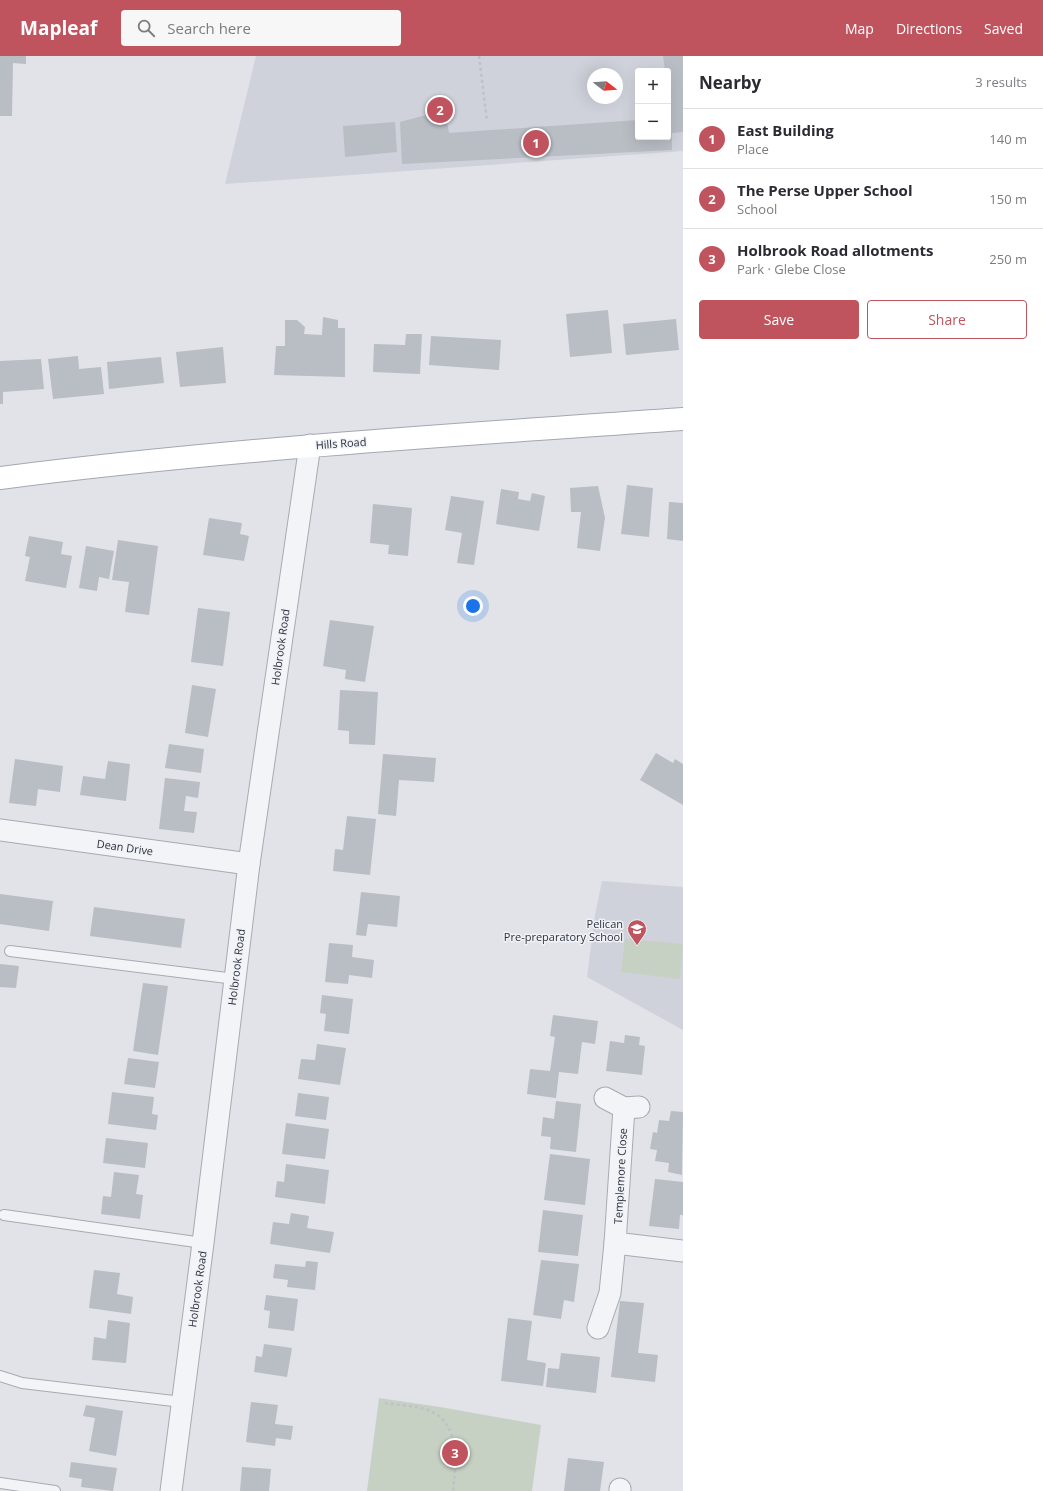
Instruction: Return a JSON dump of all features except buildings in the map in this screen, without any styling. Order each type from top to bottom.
[{"type":"main road","name":"Hills Road","points":[[0,478],[85,467],[310,445],[683,419]]},
{"type":"street","name":"Holbrook Road","points":[[171,1491],[249,864],[310,445]]},
{"type":"street","name":"Dean Drive","points":[[0,830],[249,864]]},
{"type":"street","name":"Templemore Close","points":[[598,1328],[610,1293],[631,1108],[605,1098]]},
{"type":"street","points":[[615,1244],[683,1251]]},
{"type":"lane","points":[[10,952],[235,979]]},
{"type":"lane","points":[[4,1215],[203,1243]]},
{"type":"lane","points":[[0,1376],[22,1383],[182,1402]]},
{"type":"lane","points":[[0,1483],[55,1491]]},
{"type":"path","points":[[479,56],[487,121]]},
{"type":"path","points":[[385,1403],[427,1410],[441,1417],[453,1434],[456,1460],[453,1491]]},
{"type":"shaded area","points":[[256,56],[683,56],[683,151],[225,184]]},
{"type":"shaded area","name":"Pelican Pre-preparatory School","points":[[602,881],[683,887],[683,1030],[587,977],[595,915]]},
{"type":"green space","points":[[625,939],[683,944],[680,979],[621,972]]},
{"type":"green space","points":[[379,1398],[541,1425],[532,1491],[367,1491]]},
{"type":"place","name":"The Perse Upper School","points":[[440,110]]},
{"type":"place","name":"East Building","points":[[536,143]]},
{"type":"place","name":"Pelican Pre-preparatory School","points":[[637,946]]},
{"type":"place","name":"Holbrook Road allotments","points":[[455,1453]]}]
